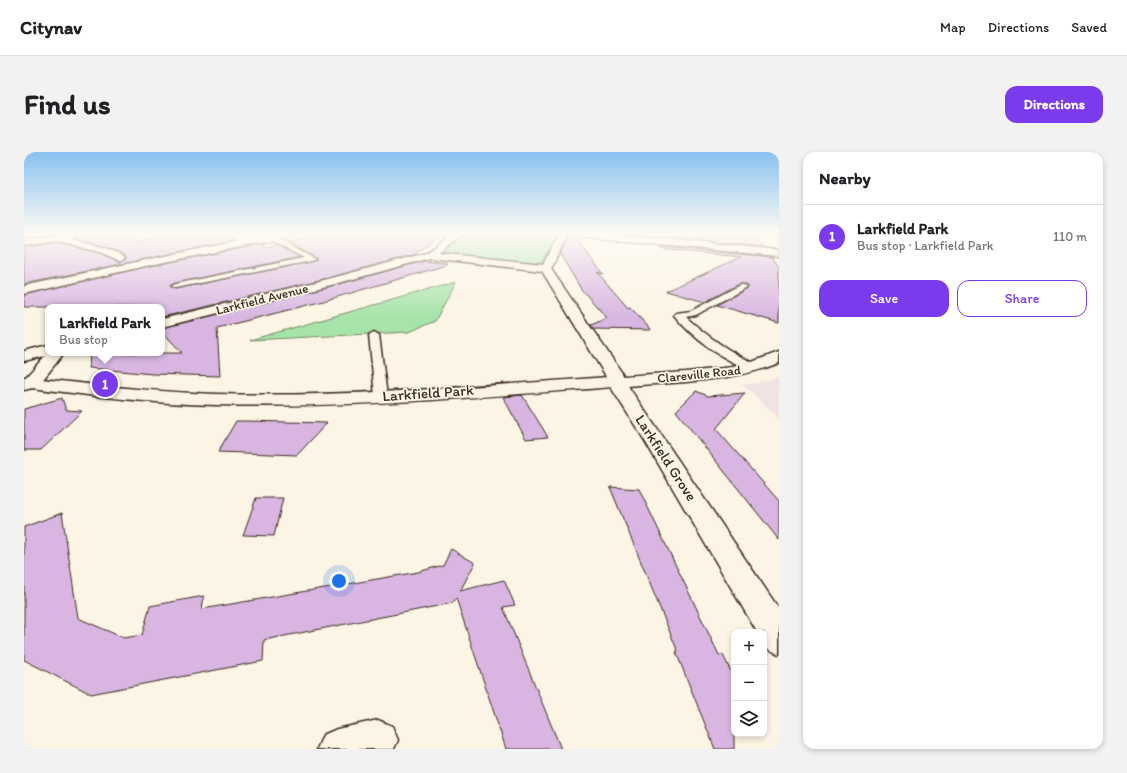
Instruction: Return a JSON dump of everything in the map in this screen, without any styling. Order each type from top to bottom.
[{"type":"street","points":[[24,290],[155,262]]},
{"type":"street","name":"Larkfield Avenue","points":[[165,322],[404,262]]},
{"type":"street","points":[[476,262],[550,273],[554,262]]},
{"type":"street","name":"Larkfield Grove","points":[[550,273],[779,638]]},
{"type":"street","points":[[24,356],[45,351]]},
{"type":"street","points":[[26,383],[53,356]]},
{"type":"street","name":"Clareville Road","points":[[617,381],[686,377],[733,372],[754,367],[779,357]]},
{"type":"street","name":"Larkfield Park","points":[[26,383],[176,398],[311,400],[617,381]]},
{"type":"street","points":[[337,749],[378,740]]},
{"type":"lane","points":[[175,286],[297,262]]},
{"type":"lane","points":[[743,287],[693,313],[679,314],[702,337],[737,360],[754,367]]},
{"type":"lane","points":[[374,335],[381,396]]},
{"type":"shaded area","points":[[779,376],[779,419],[753,393],[742,385],[758,383]]},
{"type":"green space","points":[[505,262],[542,262],[539,266]]},
{"type":"green space","points":[[456,282],[435,321],[409,332],[250,340]]},
{"type":"building","points":[[24,262],[132,262],[24,284]]},
{"type":"building","points":[[171,262],[277,262],[175,283],[170,287],[175,289],[311,262],[388,262],[328,278],[165,316],[165,304],[45,304],[45,307],[24,307],[24,295]]},
{"type":"building","points":[[421,262],[447,263],[447,265],[320,302],[217,328],[220,376],[152,374],[89,368],[90,356],[165,356],[165,353],[182,353],[165,334],[165,327]]},
{"type":"building","points":[[565,262],[594,262],[603,274],[597,272],[628,308],[630,307],[651,330],[593,329],[591,325],[607,318],[581,289]]},
{"type":"building","points":[[730,262],[775,262],[779,267],[779,323],[717,305],[748,288],[748,286],[744,284],[739,284],[705,302],[666,291]]},
{"type":"building","points":[[696,391],[708,396],[745,393],[716,429],[779,501],[779,540],[676,411]]},
{"type":"building","points":[[522,395],[548,437],[526,439],[503,397]]},
{"type":"building","points":[[62,398],[66,410],[82,411],[41,450],[24,450],[24,409]]},
{"type":"building","points":[[236,421],[327,423],[297,455],[218,452]]},
{"type":"building","points":[[610,487],[639,489],[719,655],[723,655],[731,672],[731,737],[734,737],[734,749],[715,749],[676,652],[678,652]]},
{"type":"building","points":[[256,498],[283,498],[274,536],[243,535]]},
{"type":"building","points":[[62,513],[78,618],[124,638],[142,635],[150,606],[204,596],[202,609],[418,572],[443,565],[451,549],[475,563],[460,591],[504,580],[515,605],[503,607],[561,749],[506,749],[456,598],[453,603],[264,640],[263,661],[91,694],[24,660],[24,527]]},
{"type":"place","name":"Larkfield Park","points":[[105,384]]}]
